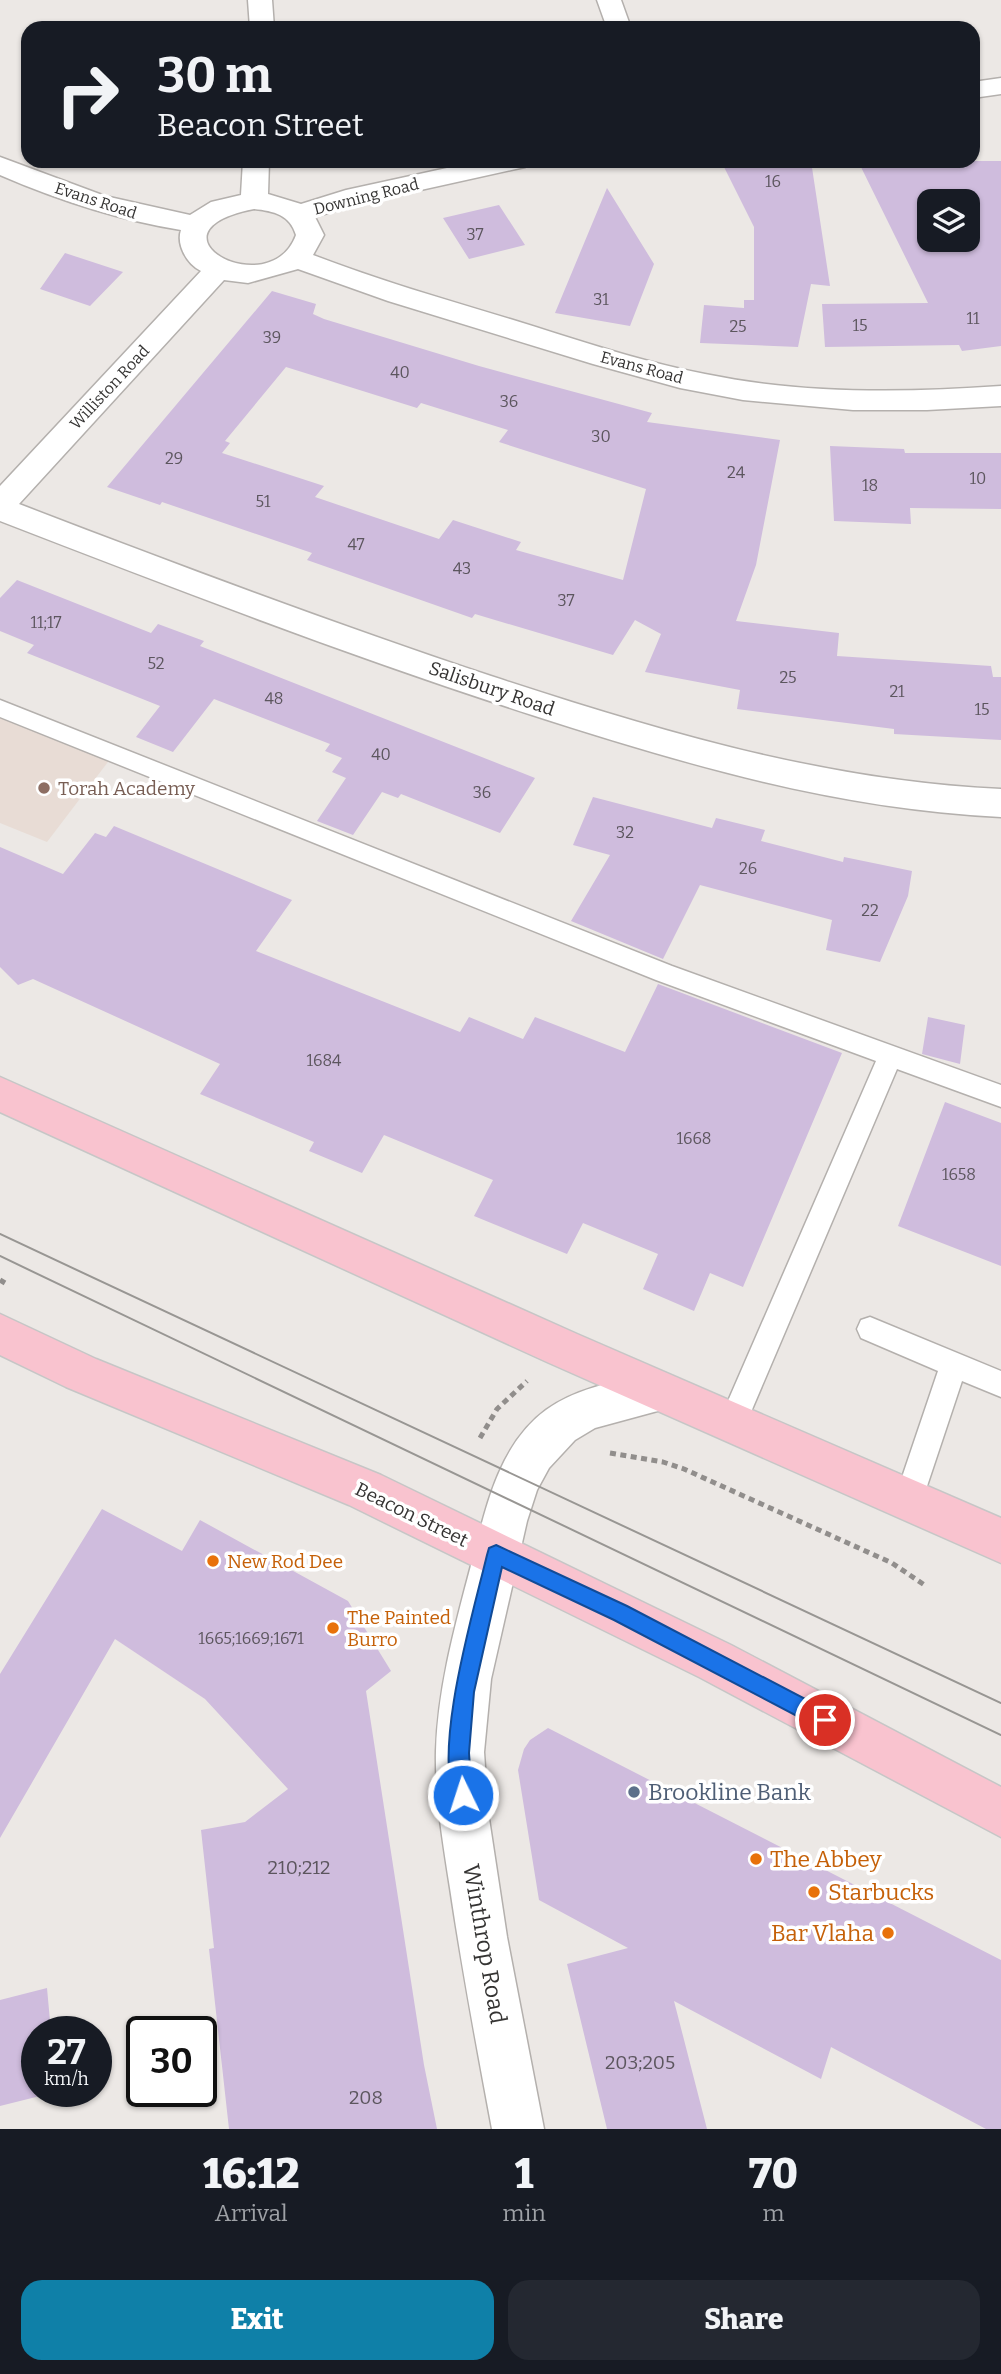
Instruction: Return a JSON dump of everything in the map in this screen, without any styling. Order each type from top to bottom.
[{"type":"main road","points":[[0,1094],[732,1424],[1001,1541]]},
{"type":"main road","name":"Beacon Street","points":[[0,1334],[80,1373],[365,1490],[715,1661],[1001,1813]]},
{"type":"street","points":[[260,0],[261,21]]},
{"type":"street","points":[[609,0],[616,21]]},
{"type":"street","points":[[980,89],[1001,86]]},
{"type":"street","name":"Evans Road","points":[[0,165],[83,198],[144,216],[196,224]]},
{"type":"street","points":[[254,201],[256,168]]},
{"type":"street","name":"Downing Road","points":[[298,214],[346,198],[484,168]]},
{"type":"street","points":[[254,201],[278,204],[298,214],[305,220],[310,235],[303,251],[280,267],[239,273],[219,269],[195,253],[191,239],[196,224],[219,207],[254,201]]},
{"type":"street","name":"Evans Road","points":[[296,258],[515,330],[706,384],[785,395],[867,402],[1001,396]]},
{"type":"street","name":"Williston Road","points":[[0,507],[219,269]]},
{"type":"street","name":"Salisbury Road","points":[[0,507],[489,689],[709,757],[853,791],[1001,803]]},
{"type":"street","name":"Winthrop Road","points":[[518,2129],[478,1915],[464,1816],[459,1753],[464,1692],[496,1555],[518,1476],[534,1450],[563,1422],[589,1411],[661,1392]]},
{"type":"lane","points":[[0,708],[664,973],[1001,1096]]},
{"type":"lane","points":[[732,1424],[885,1068]]},
{"type":"lane","points":[[870,1329],[1001,1384]]},
{"type":"lane","points":[[908,1501],[954,1364]]},
{"type":"path","points":[[480,1438],[497,1409],[532,1377]]},
{"type":"path","points":[[598,1455],[608,1453],[633,1456],[684,1469],[892,1563],[926,1586]]},
{"type":"shaded area","name":"Torah Academy","points":[[0,709],[114,754],[47,842],[0,823]]},
{"type":"building","points":[[980,161],[1001,161],[1001,346],[962,351],[959,345],[825,347],[822,304],[928,303],[861,168],[980,168]]},
{"type":"building","points":[[724,168],[812,168],[830,286],[811,284],[798,347],[700,343],[704,305],[744,308],[744,300],[754,300],[754,227]]},
{"type":"building","points":[[607,188],[654,264],[630,326],[555,313]]},
{"type":"building","points":[[499,205],[525,245],[469,259],[443,218]]},
{"type":"building","points":[[65,253],[123,272],[90,306],[40,289]]},
{"type":"building","points":[[272,291],[316,304],[313,314],[324,319],[479,366],[652,413],[647,422],[780,440],[756,565],[736,621],[839,633],[837,656],[991,666],[993,677],[1001,677],[1001,740],[894,734],[894,729],[737,709],[740,690],[645,672],[661,634],[635,620],[613,655],[475,614],[472,618],[307,560],[312,553],[162,502],[160,505],[107,487]],"holes":[[[286,367],[417,408],[421,403],[508,430],[499,442],[646,489],[623,580],[516,550],[521,542],[453,520],[439,539],[315,497],[324,486],[222,453],[230,443],[225,441]]]},
{"type":"building","points":[[830,446],[904,449],[905,453],[1001,453],[1001,509],[910,508],[911,524],[834,521]]},
{"type":"building","points":[[17,580],[151,633],[158,624],[204,641],[200,646],[535,778],[500,833],[401,794],[398,798],[382,792],[353,835],[317,821],[346,778],[332,772],[342,758],[325,751],[330,744],[214,699],[173,752],[136,737],[160,706],[27,653],[34,645],[0,631],[0,598]]},
{"type":"building","points":[[593,797],[712,828],[716,818],[765,830],[761,841],[843,862],[844,857],[912,871],[908,896],[880,962],[826,950],[832,920],[700,885],[663,959],[571,921],[610,855],[573,845]]},
{"type":"building","points":[[114,826],[292,900],[256,951],[460,1032],[469,1017],[523,1039],[535,1017],[625,1052],[658,984],[842,1053],[743,1287],[710,1273],[694,1311],[643,1289],[658,1254],[583,1223],[567,1254],[474,1216],[493,1180],[384,1135],[362,1173],[309,1151],[314,1142],[200,1094],[220,1064],[33,979],[18,985],[0,967],[0,847],[63,874],[95,833],[106,837]]},
{"type":"building","points":[[928,1017],[965,1025],[960,1064],[922,1054]]},
{"type":"building","points":[[945,1102],[1001,1123],[1001,1266],[898,1226]]},
{"type":"building","points":[[102,1509],[182,1551],[200,1520],[348,1601],[391,1671],[366,1691],[424,2065],[437,2129],[229,2129],[209,1949],[214,1948],[201,1830],[245,1822],[288,1789],[205,1699],[115,1639],[0,1838],[0,1674]]},
{"type":"building","points":[[548,1728],[1001,1960],[1001,2129],[986,2129],[831,2047],[821,2079],[674,2001],[707,2129],[607,2129],[567,1964],[628,1948],[539,1900],[518,1770],[524,1749],[530,1740]]},
{"type":"building","points":[[47,1988],[50,2016],[21,2016],[21,2101],[0,2106],[0,2000]]},
{"type":"tram line","points":[[0,1234],[1001,1703]]},
{"type":"tram line","points":[[0,1256],[1001,1735]]},
{"type":"place","name":"Torah Academy","points":[[44,788]]},
{"type":"place","name":"New Rod Dee","points":[[213,1561]]},
{"type":"place","name":"The Painted Burro","points":[[333,1628]]},
{"type":"place","name":"Brookline Bank","points":[[634,1792]]},
{"type":"place","name":"The Abbey","points":[[756,1859]]},
{"type":"place","name":"Starbucks","points":[[814,1892]]},
{"type":"place","name":"Bar Vlaha","points":[[888,1933]]},
{"type":"route","points":[[463,1795],[459,1753],[464,1692],[472,1647],[496,1555],[621,1613],[825,1720]]}]
